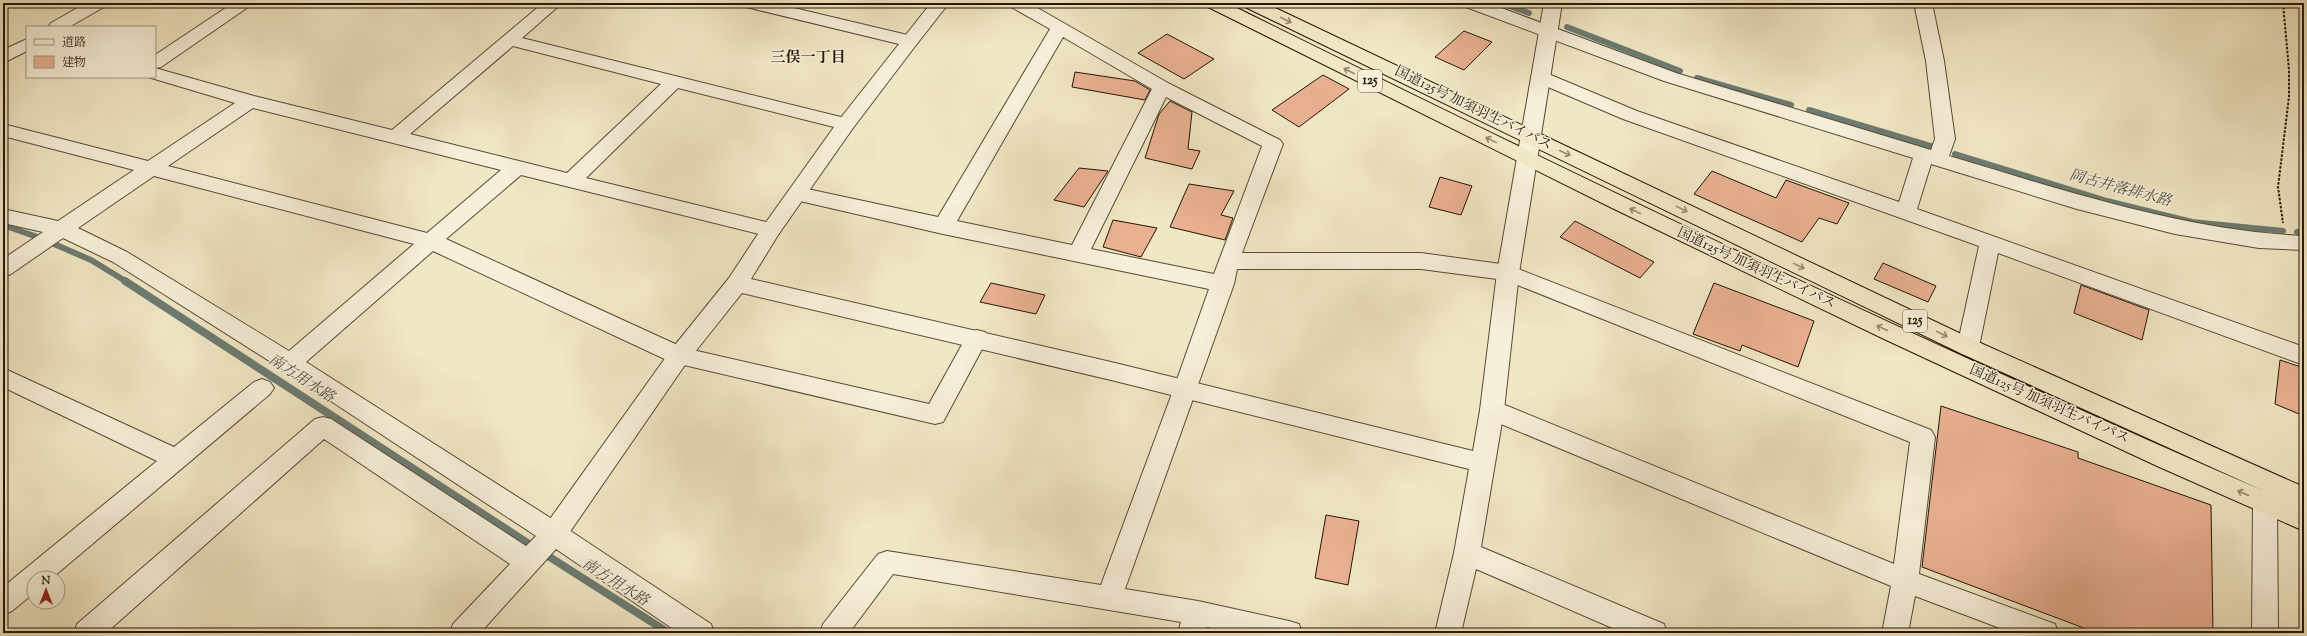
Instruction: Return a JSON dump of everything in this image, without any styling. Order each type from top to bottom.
[{"type":"highway","name":"国道125号 加須羽生バイパス","points":[[1214,3],[1968,347],[2304,498]]},
{"type":"highway","name":"国道125号 加須羽生バイパス","points":[[1251,3],[1528,147],[1736,260],[2304,520]]},
{"type":"street","points":[[59,26],[98,3]]},
{"type":"street","points":[[156,62],[245,3]]},
{"type":"street","points":[[395,137],[553,3]]},
{"type":"street","points":[[752,3],[910,41]]},
{"type":"street","points":[[463,633],[554,534],[679,356],[737,284],[771,230],[798,194],[846,124],[940,3]]},
{"type":"street","points":[[1017,3],[1060,26],[1162,86],[1273,144],[1229,261],[1223,284],[1186,388],[1109,598]]},
{"type":"street","points":[[1472,3],[1550,19],[1670,77],[1936,153],[2084,204],[2175,228],[2259,241],[2304,243]]},
{"type":"street","points":[[1906,212],[1936,153],[1945,139],[1936,69],[1923,3]]},
{"type":"street","points":[[1448,633],[1467,553],[1492,410],[1508,273],[1550,19]]},
{"type":"street","points":[[943,227],[1060,26]]},
{"type":"street","points":[[508,40],[846,124]]},
{"type":"street","points":[[3,58],[26,46]]},
{"type":"street","points":[[156,74],[250,101],[771,230]]},
{"type":"street","points":[[1540,77],[1630,114],[2304,356]]},
{"type":"street","points":[[572,180],[674,81]]},
{"type":"street","points":[[1078,253],[1162,86]]},
{"type":"street","points":[[3,270],[250,101]]},
{"type":"street","points":[[3,130],[432,241],[679,356],[935,415],[977,338]]},
{"type":"street","points":[[290,363],[517,167]]},
{"type":"street","points":[[798,194],[943,227],[1078,253],[1223,284]]},
{"type":"street","points":[[3,216],[62,229],[120,257],[290,363],[554,534],[701,633]]},
{"type":"street","points":[[1968,347],[1990,242]]},
{"type":"street","points":[[1229,261],[1421,261],[1508,273],[1922,437],[1905,580],[1895,633]]},
{"type":"street","points":[[737,284],[977,338],[1186,388],[1483,463]]},
{"type":"street","points":[[3,377],[177,459]]},
{"type":"street","points":[[3,603],[262,388]]},
{"type":"street","points":[[1492,410],[1905,580],[2045,633]]},
{"type":"street","points":[[87,633],[323,426],[529,562]]},
{"type":"street","points":[[2265,503],[2265,633]]},
{"type":"street","points":[[1467,553],[1654,633]]},
{"type":"street","points":[[833,633],[886,562],[1109,598],[1195,623],[1289,633]]},
{"type":"path","points":[[2283,3],[2289,70],[2289,97],[2278,187],[2285,227]]},
{"type":"building","points":[[1464,31],[1492,42],[1464,70],[1435,57]]},
{"type":"building","points":[[1167,34],[1214,59],[1184,79],[1138,53]]},
{"type":"building","points":[[1075,72],[1135,81],[1150,90],[1145,100],[1072,87]]},
{"type":"building","points":[[1323,75],[1349,89],[1299,127],[1272,110]]},
{"type":"building","points":[[1170,101],[1192,112],[1188,149],[1200,151],[1192,169],[1145,158],[1159,114]]},
{"type":"building","points":[[1079,168],[1108,171],[1084,207],[1054,200]]},
{"type":"building","points":[[1712,171],[1776,198],[1786,180],[1849,203],[1837,224],[1819,218],[1802,242],[1694,194]]},
{"type":"building","points":[[1440,177],[1472,186],[1461,215],[1429,207]]},
{"type":"building","points":[[1189,184],[1234,191],[1221,215],[1233,218],[1225,240],[1170,227]]},
{"type":"building","points":[[1113,220],[1157,228],[1141,257],[1103,247]]},
{"type":"building","points":[[1575,221],[1654,262],[1640,278],[1560,237]]},
{"type":"building","points":[[1883,263],[1936,286],[1928,302],[1874,279]]},
{"type":"building","points":[[991,283],[1045,295],[1036,314],[980,302]]},
{"type":"building","points":[[1714,283],[1814,321],[1798,367],[1742,345],[1740,351],[1693,334]]},
{"type":"building","points":[[2081,285],[2149,310],[2142,340],[2074,313]]},
{"type":"building","points":[[2280,360],[2304,368],[2304,416],[2275,404]]},
{"type":"building","points":[[1941,406],[2078,452],[2078,458],[2211,505],[2213,633],[2097,633],[1922,567]]},
{"type":"building","points":[[1326,515],[1359,521],[1348,585],[1315,578]]},
{"type":"waterway","name":"岡古井落排水路","points":[[1501,3],[1529,13]]},
{"type":"waterway","name":"岡古井落排水路","points":[[1567,27],[1680,71]]},
{"type":"waterway","name":"岡古井落排水路","points":[[1697,78],[1791,105]]},
{"type":"waterway","name":"岡古井落排水路","points":[[1809,110],[1937,148]]},
{"type":"waterway","name":"岡古井落排水路","points":[[1955,154],[2107,201],[2192,222],[2283,231]]},
{"type":"waterway","name":"南方用水路","points":[[3,225],[43,239]]},
{"type":"waterway","name":"岡古井落排水路","points":[[2297,232],[2304,233]]},
{"type":"waterway","name":"南方用水路","points":[[54,244],[91,260],[127,282]]},
{"type":"waterway","name":"南方用水路","points":[[125,281],[529,544]]},
{"type":"waterway","name":"南方用水路","points":[[548,556],[669,633]]},
{"type":"district","name":"三俣一丁目","points":[[808,58]]}]
